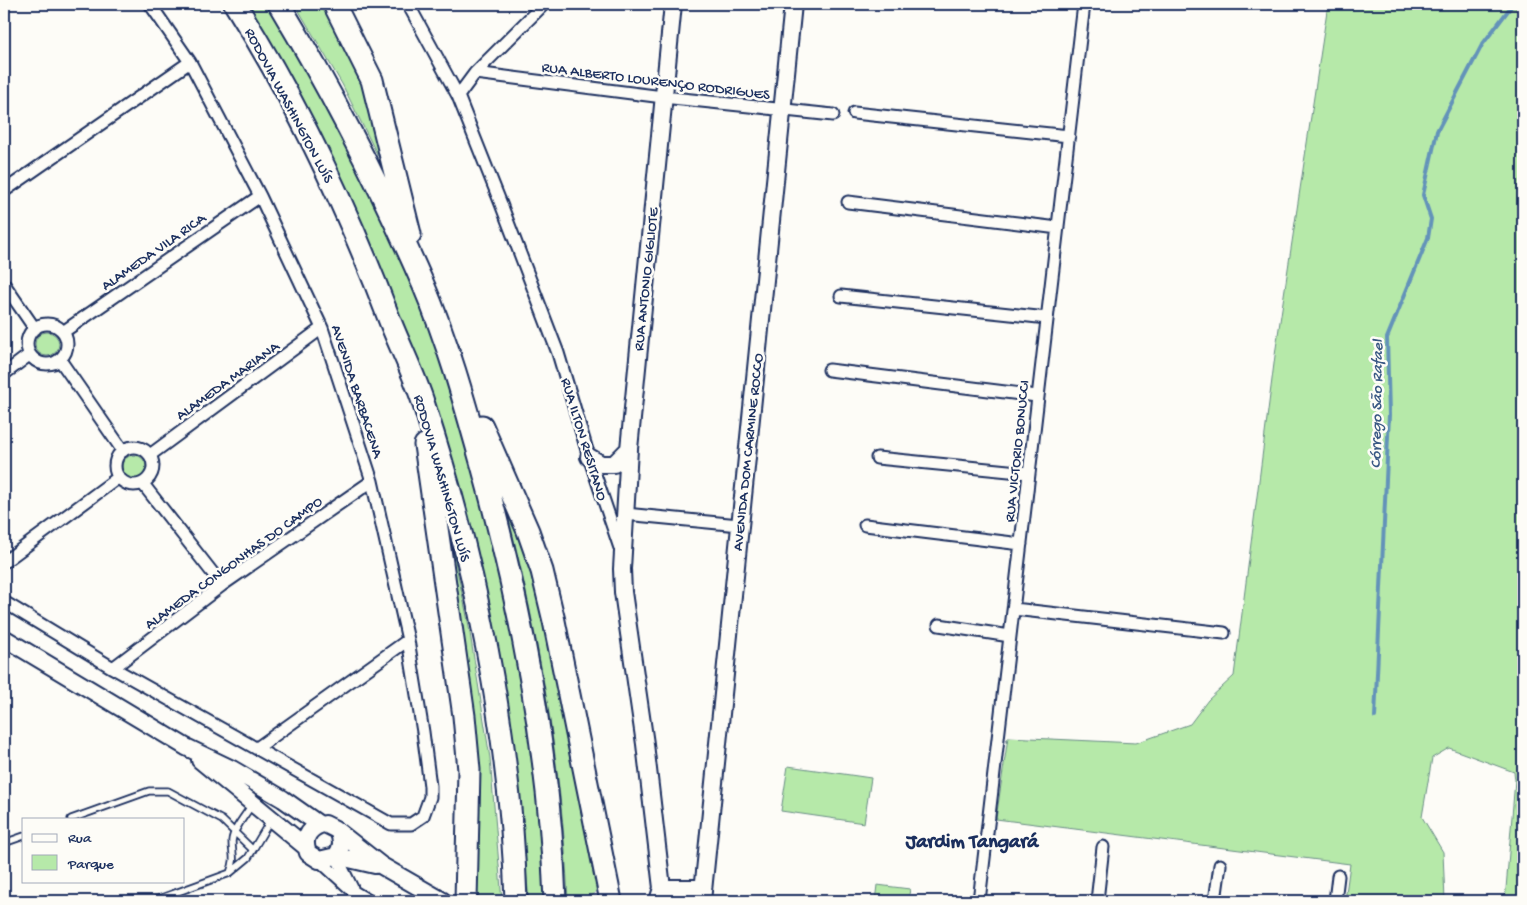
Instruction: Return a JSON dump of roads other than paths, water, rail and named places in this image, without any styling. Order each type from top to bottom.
[{"type":"highway","name":"RODOVIA WASHINGTON LUÍS","points":[[235,4],[276,72],[313,141],[363,251],[423,402],[443,465],[476,600],[503,752],[510,812],[516,898]]},
{"type":"highway","points":[[279,4],[333,99],[424,286],[450,357],[504,543],[516,594],[538,716],[551,836],[555,897]]},
{"type":"highway","points":[[334,4],[352,36],[375,89],[424,286]]},
{"type":"highway","points":[[399,343],[427,456],[464,716],[469,796],[466,901]]},
{"type":"highway","points":[[450,357],[528,530],[542,571],[612,901]]},
{"type":"street","name":"AVENIDA BARBACENA","points":[[150,4],[190,62],[260,196],[322,328],[372,482],[408,640],[424,732],[430,786],[427,808],[418,820],[405,825],[392,824],[257,748]]},
{"type":"street","name":"RUA ILTON RESITANO","points":[[408,4],[458,96],[558,352],[589,457],[622,555],[623,592],[645,744],[660,895]]},
{"type":"street","points":[[458,96],[475,73],[544,4]]},
{"type":"street","name":"RUA ANTONIO GIGLIOTE","points":[[622,555],[629,449],[673,4]]},
{"type":"street","name":"AVENIDA DOM CARMINE ROCCO","points":[[702,895],[793,4]]},
{"type":"street","name":"RUA VICTORIO BONUCCI","points":[[979,901],[1084,4]]},
{"type":"street","points":[[4,191],[190,62]]},
{"type":"street","name":"RUA ALBERTO LOURENÇO RODRIGUES","points":[[475,73],[663,98],[833,115]]},
{"type":"street","points":[[854,113],[1069,136]]},
{"type":"street","name":"ALAMEDA VILA RICA","points":[[63,332],[260,196]]},
{"type":"street","points":[[848,202],[1058,228]]},
{"type":"street","points":[[4,284],[34,329]]},
{"type":"street","points":[[841,296],[1047,318]]},
{"type":"street","points":[[52,325],[63,332],[67,344],[64,355],[60,360],[54,363],[42,364],[29,355],[28,339],[34,329],[40,326],[52,325]]},
{"type":"street","name":"ALAMEDA MARIANA","points":[[150,455],[322,328]]},
{"type":"street","points":[[4,374],[29,355]]},
{"type":"street","points":[[60,360],[123,451]]},
{"type":"street","points":[[829,370],[1037,396]]},
{"type":"street","points":[[135,447],[146,451],[150,455],[154,466],[153,472],[143,484],[128,484],[119,477],[116,472],[116,460],[123,451],[135,447]]},
{"type":"street","points":[[589,457],[601,464],[614,464],[629,449]]},
{"type":"street","points":[[878,458],[1029,473]]},
{"type":"street","points":[[4,562],[119,477]]},
{"type":"street","name":"ALAMEDA CONGONHAS DO CAMPO","points":[[113,668],[222,585],[372,482]]},
{"type":"street","points":[[143,484],[222,585]]},
{"type":"street","points":[[624,514],[739,525]]},
{"type":"street","points":[[865,525],[1021,544]]},
{"type":"street","points":[[4,602],[113,668],[257,748],[408,640]]},
{"type":"street","points":[[1014,609],[1224,633]]},
{"type":"street","points":[[939,625],[1010,636]]},
{"type":"street","points":[[4,638],[186,747],[283,799],[320,825],[331,826],[382,866],[443,901]]},
{"type":"street","points":[[186,747],[252,804],[306,847]]},
{"type":"street","points":[[252,804],[263,794],[283,799]]},
{"type":"street","points":[[320,825],[308,833],[306,847],[308,853],[319,860],[354,892],[369,901]]},
{"type":"street","points":[[336,856],[341,849],[342,841],[339,833]]},
{"type":"street","points":[[1097,901],[1103,847]]},
{"type":"street","points":[[319,860],[336,856],[382,866]]},
{"type":"street","points":[[336,856],[354,892]]},
{"type":"street","points":[[1216,901],[1220,865]]},
{"type":"street","points":[[1335,901],[1338,876]]},
{"type":"street","points":[[660,895],[702,895]]},
{"type":"lane","points":[[74,818],[155,790],[168,791],[222,820],[252,849]]},
{"type":"lane","points":[[230,873],[235,859],[232,841],[252,804]]},
{"type":"lane","points":[[153,901],[230,873],[248,858],[271,819]]},
{"type":"lane","points":[[4,843],[22,837]]},
{"type":"waterway","name":"Córrego São Rafael","points":[[1375,717],[1389,415],[1387,338],[1428,238],[1431,219],[1423,195],[1437,131],[1482,45],[1513,4]]},
{"type":"district","name":"Jardim Tangará","points":[[972,840]]}]
